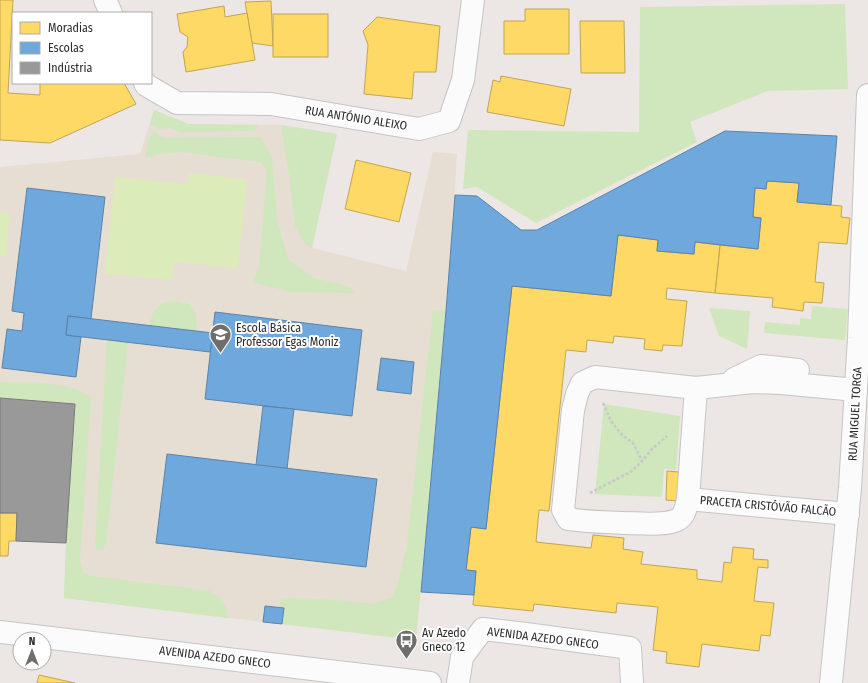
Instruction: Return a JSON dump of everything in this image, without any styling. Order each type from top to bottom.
[{"type":"street","points":[[105,0],[111,12]]},
{"type":"street","name":"RUA ANTÓNIO ALEIXO","points":[[146,84],[177,103],[271,104],[419,128],[427,127],[449,121],[463,80],[473,0]]},
{"type":"street","name":"RUA MIGUEL TORGA","points":[[831,683],[850,488],[861,291],[868,95]]},
{"type":"street","points":[[568,519],[563,510],[573,410],[577,394],[582,383],[595,377],[696,388],[753,382],[856,383]]},
{"type":"street","name":"PRACETA CRISTÓVÃO FALCÃO","points":[[568,519],[580,521],[665,523],[678,519],[682,516],[685,512],[688,499],[696,388]]},
{"type":"street","name":"PRACETA CRISTÓVÃO FALCÃO","points":[[688,499],[848,514]]},
{"type":"street","name":"AVENIDA AZEDO GNECO","points":[[458,683],[462,657],[483,629],[630,648],[632,683]]},
{"type":"street","name":"AVENIDA AZEDO GNECO","points":[[0,632],[430,683]]},
{"type":"path","points":[[595,377],[594,393],[600,397],[611,421],[622,435],[633,443],[642,460]]},
{"type":"path","points":[[568,519],[582,500],[592,492],[632,471],[651,450],[672,432]]},
{"type":"shaded area","name":"Escola Básica Professor Egas Moniz","points":[[154,110],[188,124],[281,125],[337,134],[312,248],[406,271],[433,152],[457,154],[449,287],[416,640],[64,598],[75,404],[0,398],[0,167],[140,154]]},
{"type":"green space","points":[[845,4],[848,89],[768,91],[690,122],[697,142],[536,223],[477,187],[463,189],[468,130],[639,132],[640,7]]},
{"type":"green space","points":[[154,110],[188,124],[259,125],[254,131],[181,132],[169,128],[159,129],[150,124]]},
{"type":"green space","points":[[281,125],[337,134],[312,248],[305,244],[295,226],[290,181]]},
{"type":"green space","points":[[154,131],[163,138],[260,137],[272,157],[277,219],[288,259],[314,278],[350,287],[355,293],[290,292],[253,282],[259,267],[267,171],[261,162],[181,152],[160,154],[145,158],[148,141]]},
{"type":"green space","points":[[189,173],[247,179],[238,268],[174,262],[172,280],[105,274],[115,177],[187,184]]},
{"type":"green space","points":[[0,212],[10,213],[6,256],[0,255]]},
{"type":"green space","points":[[175,301],[189,304],[196,313],[197,332],[149,326],[153,313],[162,303]]},
{"type":"green space","points":[[812,306],[848,309],[845,340],[764,333],[765,322],[800,325],[800,318],[811,319]]},
{"type":"green space","points":[[709,308],[750,311],[747,349],[719,336]]},
{"type":"green space","points":[[433,310],[446,311],[416,640],[282,624],[279,608],[281,599],[293,598],[336,600],[371,604],[392,598],[398,583],[407,545]]},
{"type":"green space","points":[[107,340],[128,342],[106,542],[103,550],[97,549],[95,544]]},
{"type":"green space","points":[[0,382],[59,385],[91,397],[80,561],[83,572],[91,576],[210,591],[225,605],[228,618],[64,598],[75,404],[0,398]]},
{"type":"green space","points":[[604,404],[680,416],[676,470],[664,469],[662,497],[595,494]]},
{"type":"building: Moradias","points":[[0,0],[13,0],[8,93],[40,95],[40,84],[125,84],[136,104],[50,143],[0,140]]},
{"type":"building: Moradias","points":[[271,1],[273,46],[252,43],[245,2]]},
{"type":"building: Moradias","points":[[224,6],[225,17],[247,13],[255,60],[186,72],[183,52],[187,47],[188,37],[180,32],[177,14]]},
{"type":"building: Moradias","points":[[525,9],[569,9],[569,54],[504,54],[504,21],[525,21]]},
{"type":"building: Moradias","points":[[273,14],[328,14],[328,57],[273,57]]},
{"type":"building: Moradias","points":[[377,17],[440,26],[436,72],[414,72],[412,99],[364,94],[368,45],[363,31]]},
{"type":"building: Moradias","points":[[580,21],[624,21],[625,73],[581,73]]},
{"type":"building: Moradias","points":[[501,76],[571,89],[564,126],[487,112],[493,80],[500,82]]},
{"type":"building: Moradias","points":[[356,160],[411,173],[399,222],[345,209]]},
{"type":"building: Moradias","points":[[767,181],[799,183],[797,202],[842,206],[841,217],[850,218],[847,244],[819,242],[815,282],[824,283],[822,303],[804,302],[803,311],[772,307],[773,298],[715,293],[720,245],[758,249],[761,218],[753,217],[755,188],[766,189]]},
{"type":"building: Moradias","points":[[618,235],[658,240],[657,251],[694,254],[695,242],[720,245],[715,293],[667,288],[666,299],[687,301],[682,346],[663,345],[662,351],[644,349],[645,339],[614,336],[613,343],[587,340],[586,352],[566,350],[549,511],[539,510],[536,542],[591,548],[593,535],[624,538],[623,549],[643,552],[641,564],[697,570],[697,579],[722,582],[724,562],[731,563],[733,547],[754,549],[753,559],[768,560],[768,568],[758,567],[754,601],[774,603],[770,636],[761,635],[759,651],[702,644],[699,667],[666,663],[667,652],[653,650],[658,607],[617,603],[616,613],[534,604],[533,611],[473,605],[476,571],[466,570],[471,527],[486,529],[512,286],[611,296]]},
{"type":"building: Moradias","points":[[667,471],[679,472],[678,501],[666,500]]},
{"type":"building: Moradias","points":[[0,513],[17,513],[16,541],[9,541],[8,556],[0,556]]},
{"type":"building: Moradias","points":[[39,675],[75,683],[37,683]]},
{"type":"building: Escolas","points":[[725,131],[837,136],[831,205],[797,202],[799,183],[767,181],[766,189],[755,188],[753,217],[761,218],[758,249],[695,242],[694,254],[657,251],[658,240],[618,235],[611,296],[512,286],[486,529],[471,527],[466,570],[476,571],[474,595],[421,592],[455,195],[477,196],[521,230],[537,230]]},
{"type":"building: Escolas","points":[[27,188],[105,197],[91,319],[68,316],[66,335],[81,337],[76,377],[2,368],[7,329],[22,331],[24,313],[12,311]]},
{"type":"building: Escolas","points":[[215,312],[362,330],[352,416],[205,399]]},
{"type":"building: Escolas","points":[[68,316],[213,333],[210,352],[66,335]]},
{"type":"building: Escolas","points":[[381,358],[414,362],[411,394],[377,390]]},
{"type":"building: Escolas","points":[[263,406],[294,409],[287,469],[256,465]]},
{"type":"building: Escolas","points":[[167,454],[377,479],[366,567],[156,543]]},
{"type":"building: Escolas","points":[[265,606],[284,608],[282,624],[263,622]]},
{"type":"building: Indústria","points":[[0,398],[75,404],[66,543],[16,541],[17,513],[0,513]]},
{"type":"place","name":"Escola Básica Professor Egas Moniz","points":[[221,354]]},
{"type":"place","name":"Av Azedo Gneco 12","points":[[406,660]]}]
